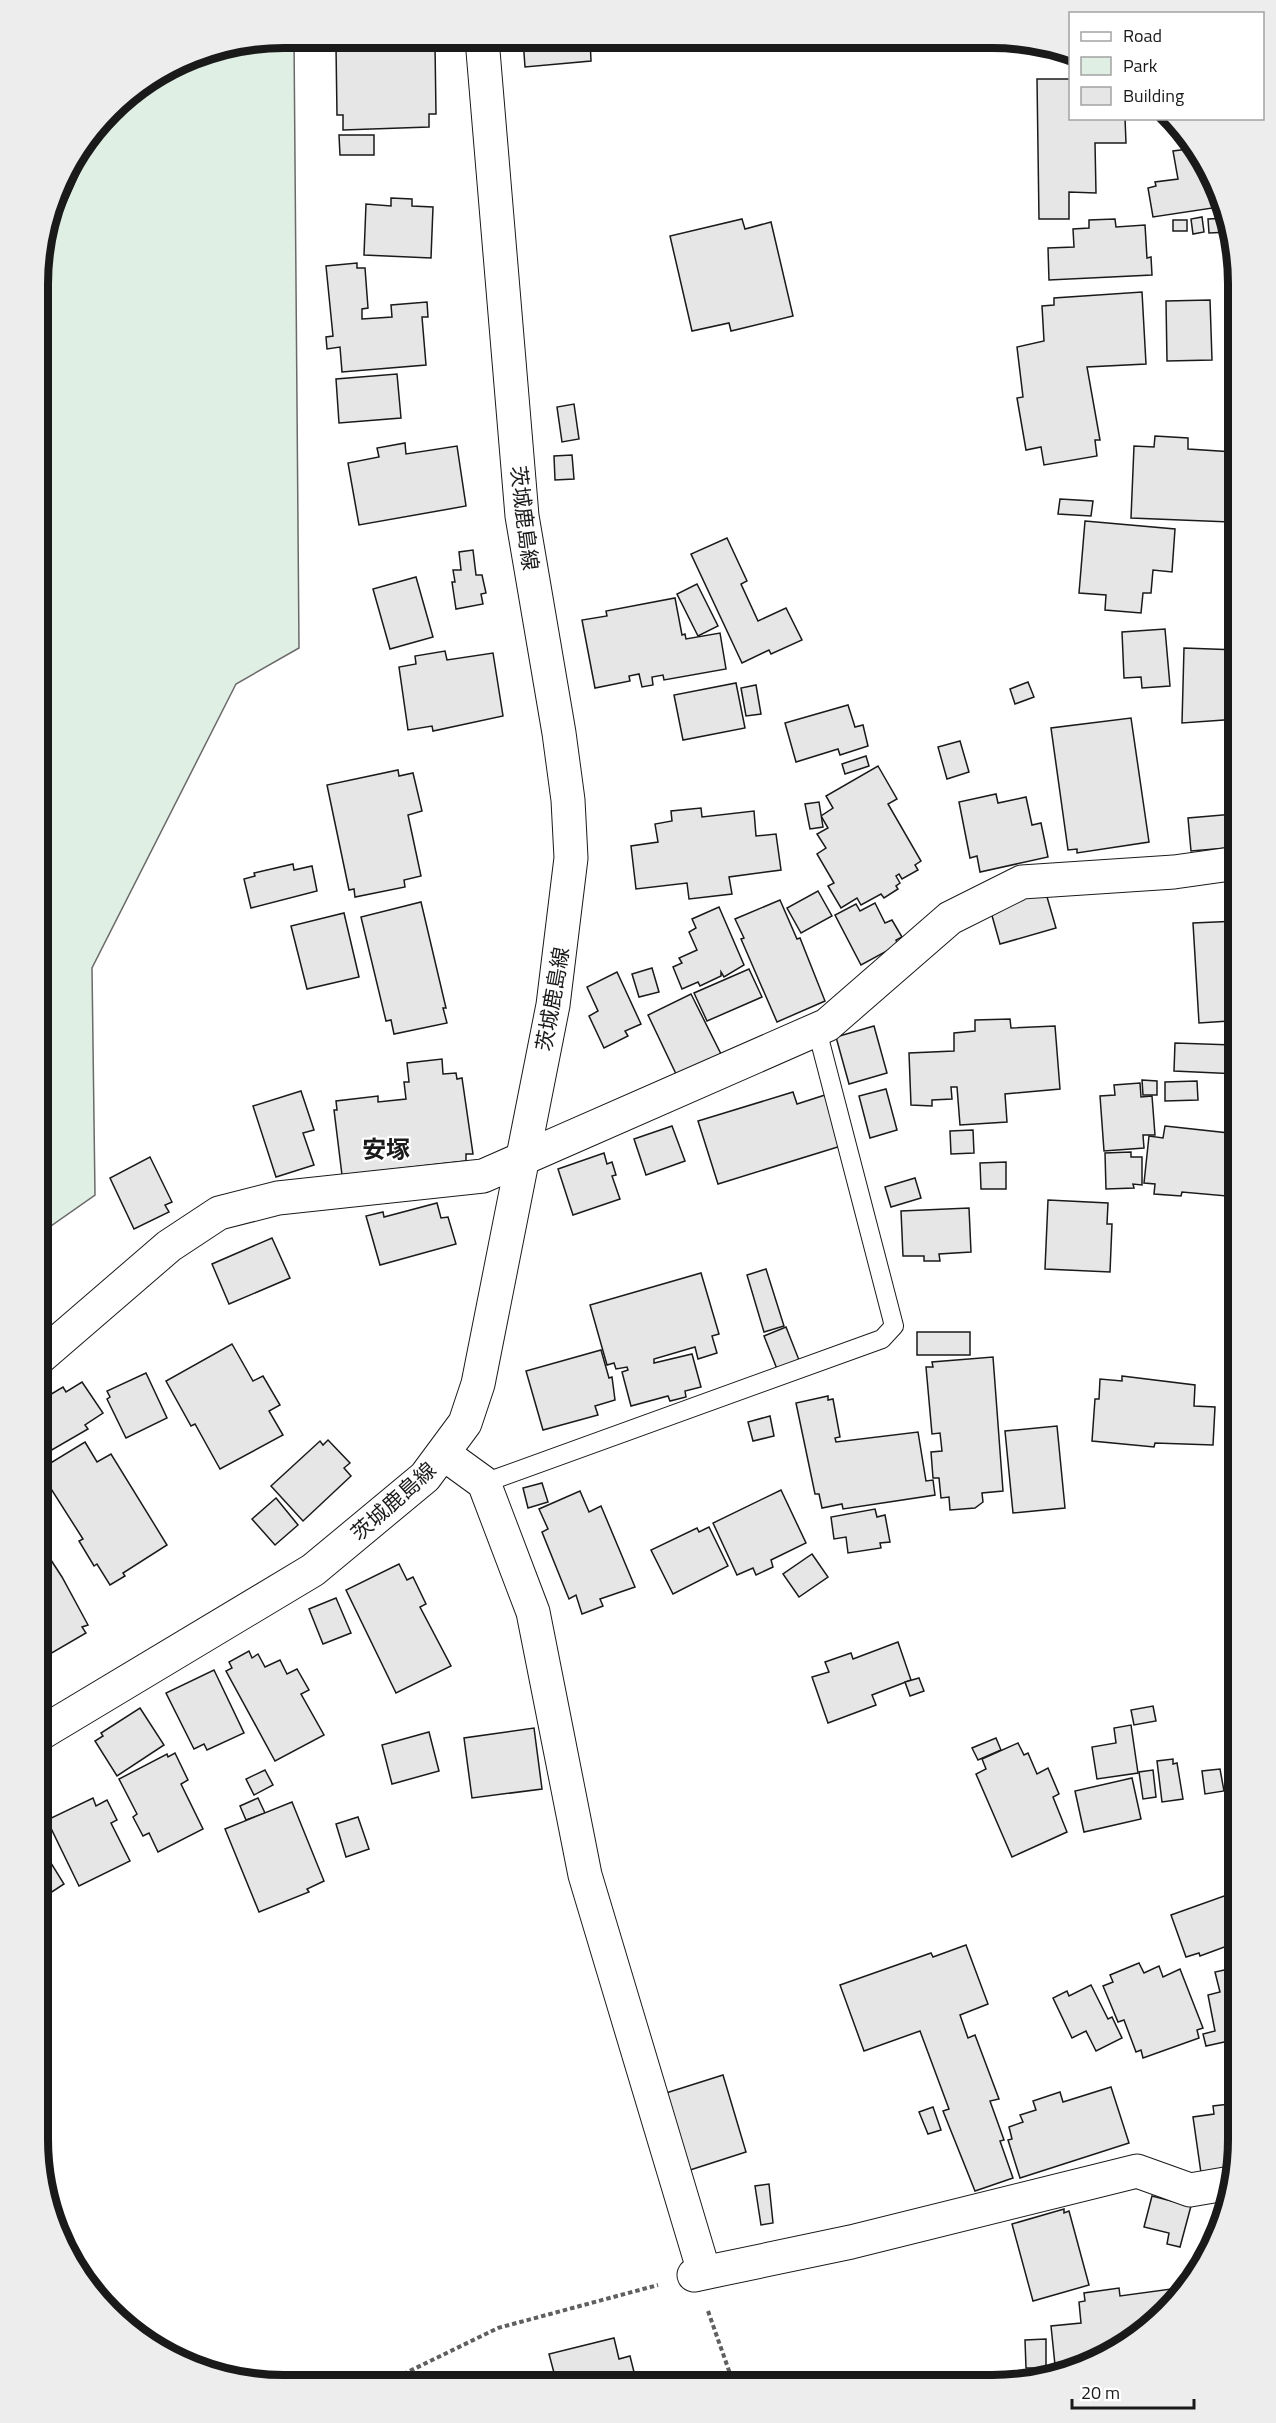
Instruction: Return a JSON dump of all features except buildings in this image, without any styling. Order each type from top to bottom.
[{"type":"street","name":"茨城鹿島線","points":[[48,1729],[314,1570],[424,1477],[444,1454],[465,1423],[478,1384],[553,1005],[571,858],[568,800],[559,733],[522,516],[483,48]]},
{"type":"street","points":[[48,1350],[169,1246],[219,1213],[278,1198],[483,1176],[827,1025],[950,918],[1023,882],[1174,872],[1228,864]]},
{"type":"street","points":[[444,1454],[484,1484],[533,1611],[585,1875],[699,2274],[851,2242],[1137,2171],[1190,2190],[1223,2184]]},
{"type":"lane","points":[[484,1484],[882,1339],[894,1326],[816,1030]]},
{"type":"path","points":[[401,2375],[498,2328],[699,2274],[731,2375]]},
{"type":"green space","points":[[294,48],[299,648],[236,684],[92,968],[95,1195],[48,1228],[48,284],[50,253],[56,223],[72,180],[97,140],[128,107],[166,80],[208,61],[253,50]]},
{"type":"railway","points":[[63,202],[76,173]]},
{"type":"district","name":"安塚","points":[[386,1149]]}]
